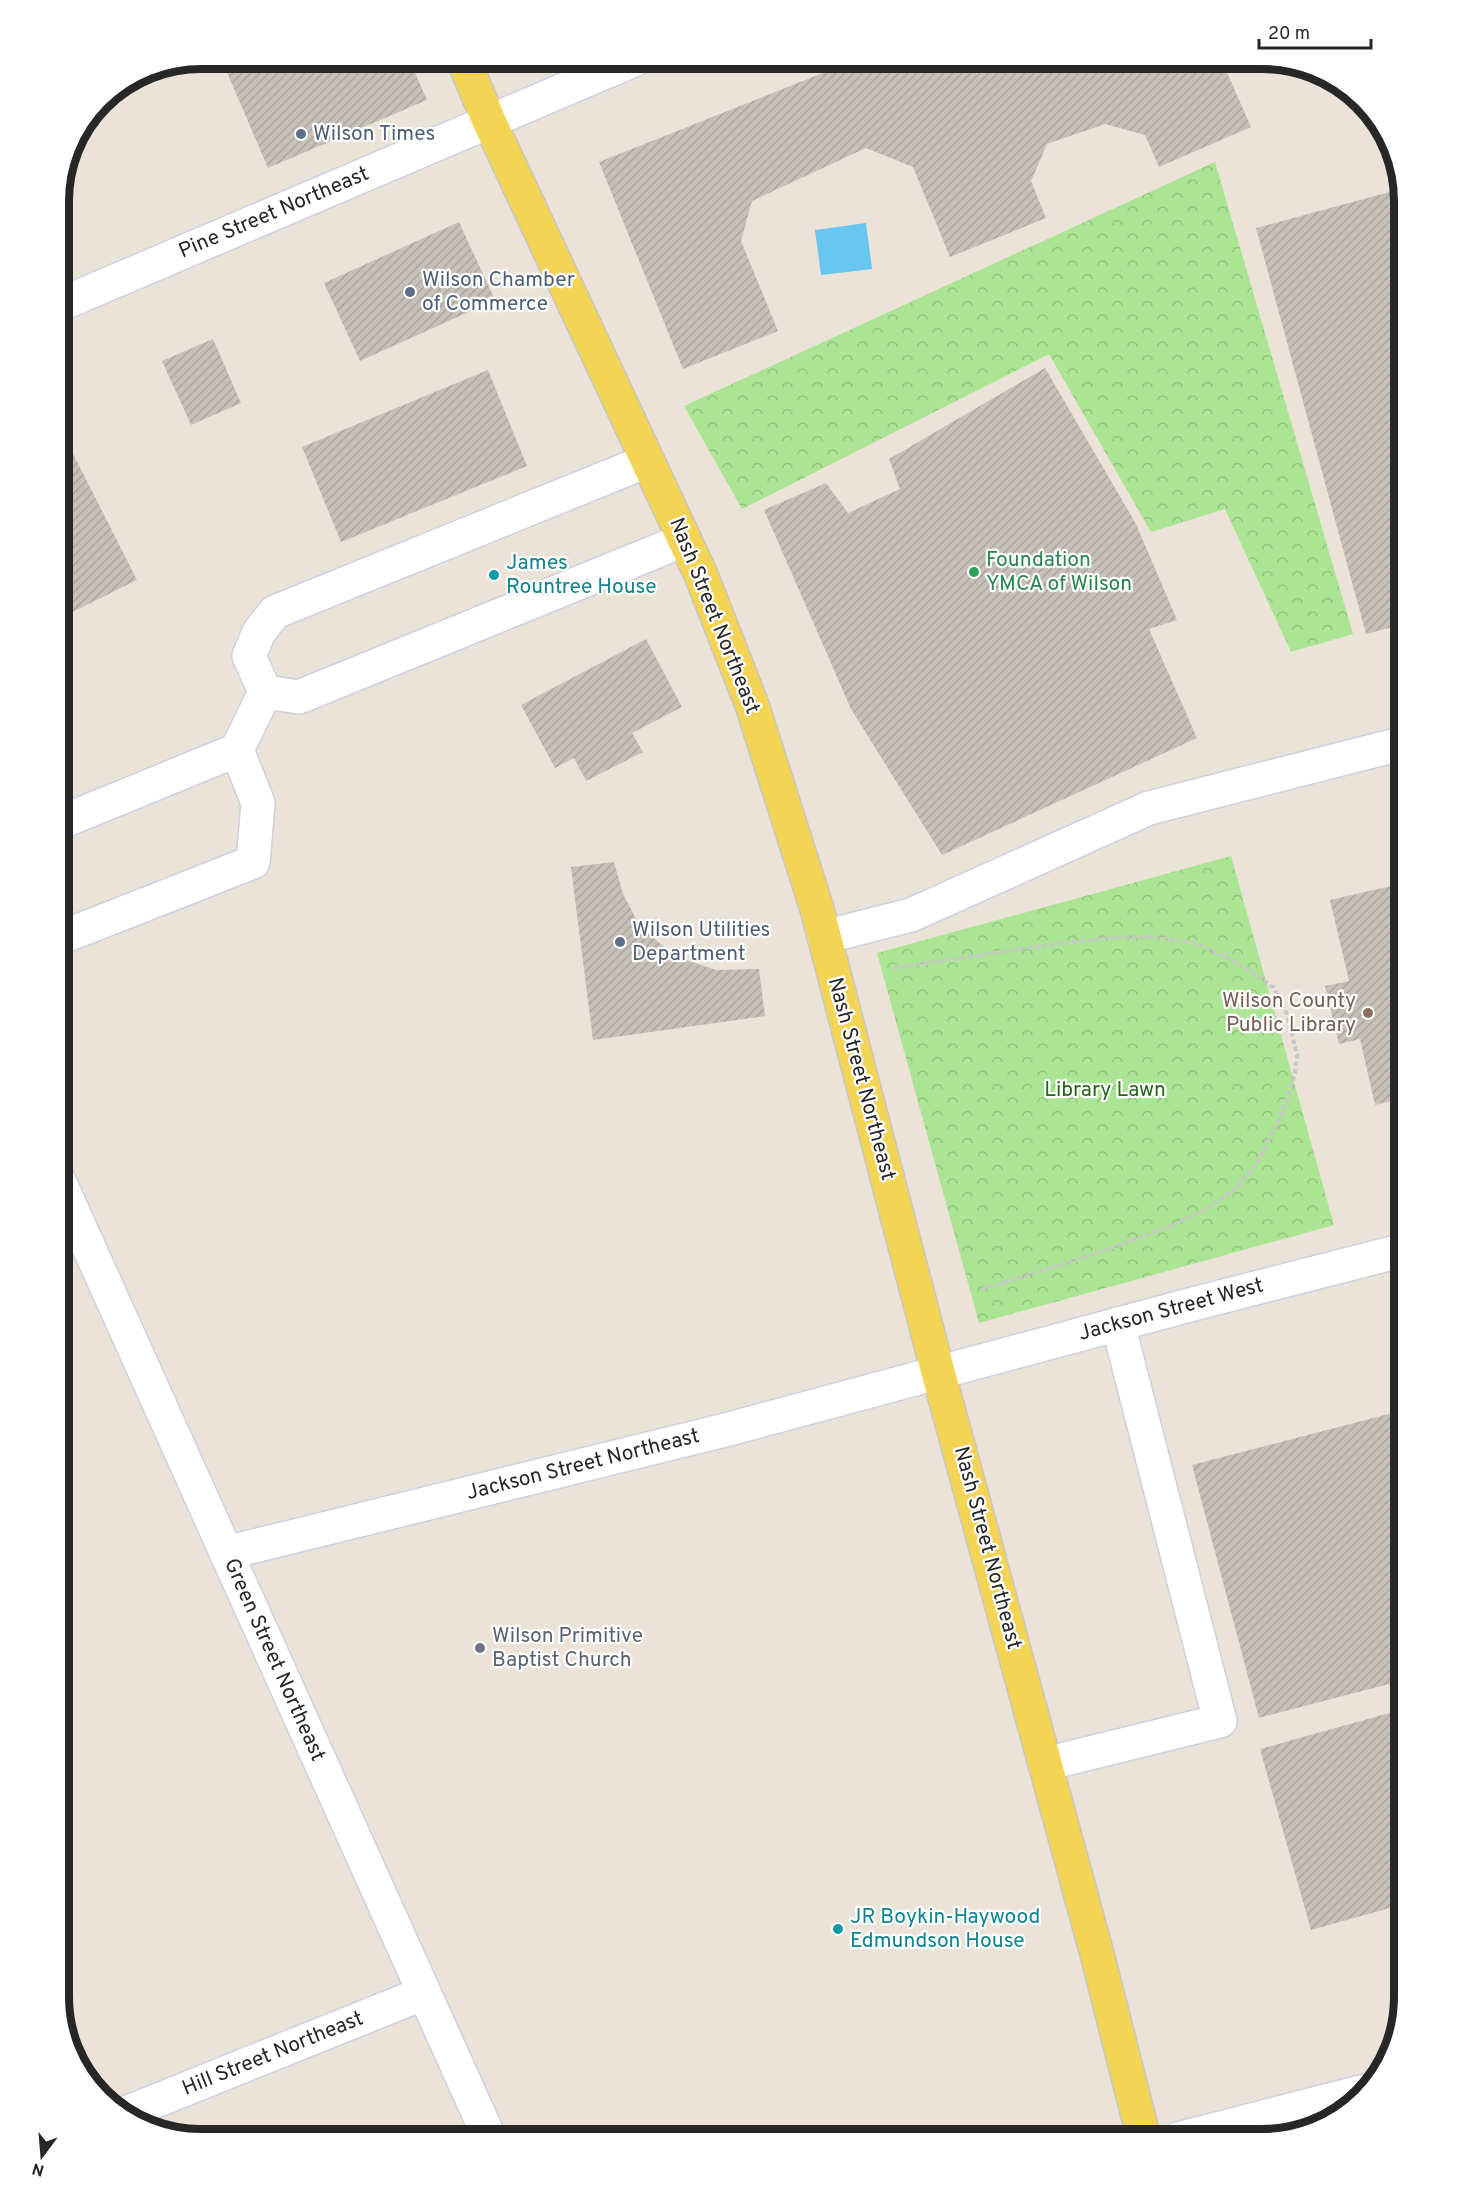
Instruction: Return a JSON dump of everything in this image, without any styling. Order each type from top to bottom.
[{"type":"main road","name":"Nash Street Northeast","points":[[468,69],[489,121],[701,575],[752,705],[824,937],[938,1372],[1097,1954],[1141,2129]]},
{"type":"street","name":"Pine Street Northeast","points":[[69,300],[612,69]]},
{"type":"street","points":[[69,819],[237,750],[265,692],[249,656],[259,632],[275,612],[647,461]]},
{"type":"street","points":[[265,692],[299,697],[684,540]]},
{"type":"street","points":[[824,937],[911,915],[1149,808],[1394,745]]},
{"type":"street","points":[[69,934],[253,862],[258,803],[237,750]]},
{"type":"street","name":"Green Street Northeast","points":[[69,1213],[226,1553],[485,2129]]},
{"type":"street","name":"Jackson Street West","points":[[938,1372],[1394,1253]]},
{"type":"street","points":[[1046,1764],[1220,1721],[1118,1324]]},
{"type":"street","name":"Jackson Street Northeast","points":[[226,1553],[729,1429],[938,1372]]},
{"type":"street","name":"Hill Street Northeast","points":[[134,2110],[424,1993]]},
{"type":"street","points":[[1217,2129],[1350,2095]]},
{"type":"path","points":[[894,969],[1062,943],[1109,938],[1152,937],[1194,943],[1233,960],[1273,987],[1287,1014],[1297,1055],[1292,1083],[1282,1114],[1256,1164],[1234,1191],[1210,1207],[1168,1227],[1106,1250],[981,1289]]},
{"type":"green space","points":[[1215,162],[1353,634],[1291,652],[1225,509],[1151,532],[1049,354],[742,509],[684,406]]},
{"type":"green space","name":"Library Lawn","points":[[1231,856],[1334,1225],[979,1323],[877,953]]},
{"type":"water","points":[[866,223],[872,269],[821,275],[815,230]]},
{"type":"building","name":"Wilson Times","points":[[413,69],[427,100],[268,168],[226,70]]},
{"type":"building","points":[[833,69],[974,69],[976,74],[989,69],[1225,69],[1251,127],[1159,167],[1145,135],[1105,124],[1047,144],[1031,181],[1046,218],[950,257],[913,167],[866,148],[752,201],[741,241],[778,331],[683,369],[599,162]]},
{"type":"building","points":[[1393,191],[1394,627],[1366,634],[1256,228]]},
{"type":"building","name":"Wilson Chamber of Commerce","points":[[459,222],[495,300],[360,361],[324,283]]},
{"type":"building","points":[[213,339],[241,403],[191,425],[162,361]]},
{"type":"building","name":"Foundation YMCA of Wilson","points":[[1045,368],[1136,524],[1177,620],[1149,629],[1197,738],[942,855],[851,709],[764,510],[826,483],[848,513],[900,489],[889,459]]},
{"type":"building","points":[[488,370],[527,466],[341,542],[302,447]]},
{"type":"building","points":[[69,446],[137,580],[69,614]]},
{"type":"building","points":[[646,639],[682,707],[632,733],[643,752],[586,781],[574,758],[555,768],[521,705]]},
{"type":"building","name":"Wilson Utilities Department","points":[[614,862],[623,894],[641,928],[677,957],[716,970],[759,969],[765,1016],[593,1040],[571,867]]},
{"type":"building","name":"Wilson County Public Library","points":[[1394,885],[1394,1100],[1375,1105],[1360,1039],[1339,1044],[1325,986],[1349,981],[1330,900]]},
{"type":"building","points":[[1394,1413],[1394,1683],[1259,1718],[1192,1465]]},
{"type":"building","points":[[1394,1712],[1394,1907],[1311,1930],[1260,1749]]},
{"type":"place","name":"Wilson Times","points":[[301,134]]},
{"type":"place","name":"Wilson Chamber of Commerce","points":[[410,292]]},
{"type":"place","name":"Foundation YMCA of Wilson","points":[[974,572]]},
{"type":"place","name":"James Rountree House","points":[[494,575]]},
{"type":"place","name":"Wilson Utilities Department","points":[[620,942]]},
{"type":"place","name":"Wilson County Public Library","points":[[1368,1013]]},
{"type":"place","name":"Wilson Primitive Baptist Church","points":[[480,1648]]},
{"type":"place","name":"JR Boykin-Haywood Edmundson House","points":[[838,1929]]}]
